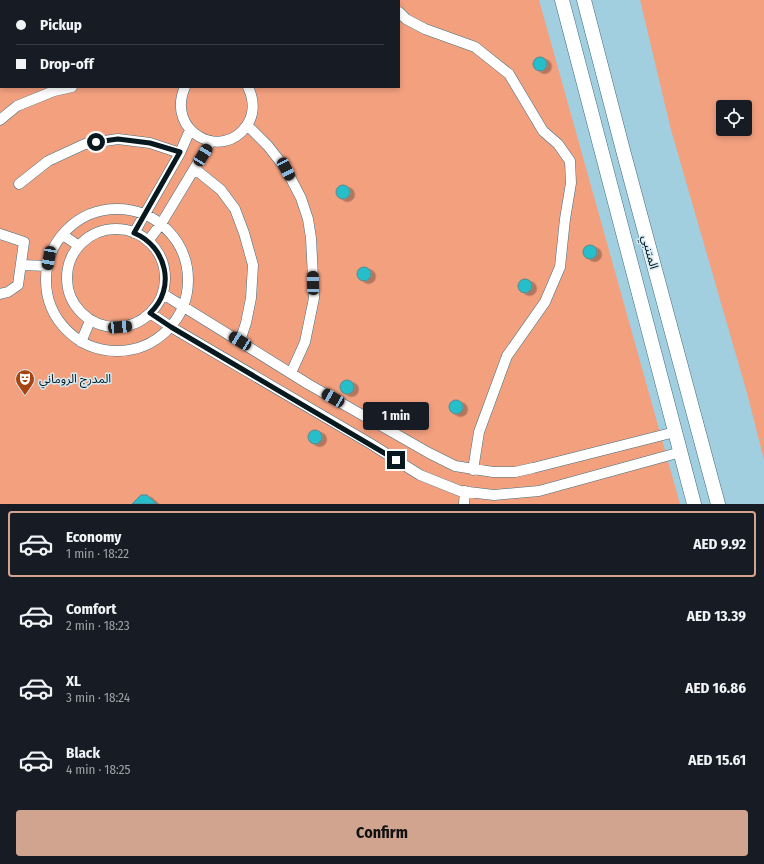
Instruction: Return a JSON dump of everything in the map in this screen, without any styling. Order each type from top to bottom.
[{"type":"street","name":"المتنبي","points":[[562,0],[694,504]]},
{"type":"street","name":"المتنبي","points":[[584,0],[718,504]]},
{"type":"street","points":[[400,13],[406,19],[425,29],[475,47],[509,74],[543,131],[558,144],[570,161],[571,183],[565,218],[560,267],[545,302],[507,356],[479,432],[473,470]]},
{"type":"street","points":[[0,120],[17,106],[54,91],[68,88]]},
{"type":"street","points":[[185,88],[181,96],[180,108],[183,120],[190,130],[200,137],[211,141],[223,141],[234,137],[244,130],[250,120],[253,108],[253,97],[248,88]]},
{"type":"street","points":[[247,124],[268,146],[286,169],[302,198],[308,219],[311,238],[314,298],[305,342],[291,373]]},
{"type":"street","points":[[134,233],[180,152],[190,130]]},
{"type":"street","points":[[19,184],[48,161],[85,144],[118,139],[150,143],[180,152]]},
{"type":"street","points":[[148,241],[161,224],[211,141]]},
{"type":"street","points":[[195,169],[221,190],[235,208],[249,252],[252,265],[251,298],[246,323],[240,341]]},
{"type":"street","points":[[119,209],[144,215],[161,224],[176,241],[186,261],[188,284],[184,306],[171,327],[152,342],[128,350],[104,350],[81,342],[62,326],[50,304],[45,280],[49,258],[60,238],[76,222],[96,212],[119,209]]},
{"type":"street","points":[[112,229],[128,230],[148,241],[155,248],[162,262],[165,278],[163,294],[155,308],[143,320],[128,326],[112,328],[95,324],[82,315],[71,302],[66,286],[66,269],[72,254],[82,241],[96,233],[112,229]]},
{"type":"street","points":[[0,234],[24,242],[18,285],[8,292],[0,294]]},
{"type":"street","points":[[63,235],[79,246]]},
{"type":"street","points":[[21,264],[48,266]]},
{"type":"street","points":[[163,294],[291,373],[429,453],[455,466],[473,470],[515,472],[675,432]]},
{"type":"street","points":[[150,313],[171,327],[371,444],[420,475],[460,491],[494,495],[539,491],[681,452]]},
{"type":"street","points":[[81,342],[90,321]]},
{"type":"street","points":[[464,504],[465,491]]},
{"type":"shaded area","points":[[400,0],[539,0],[680,504],[0,504],[0,88],[400,88]]},
{"type":"shaded area","points":[[640,0],[764,0],[764,460],[747,393],[671,130]]},
{"type":"building","points":[[540,57],[545,59],[547,64],[545,69],[540,71],[535,69],[533,64],[535,59]]},
{"type":"building","points":[[343,185],[348,187],[350,192],[348,197],[343,199],[338,197],[336,192],[338,187]]},
{"type":"building","points":[[590,245],[595,247],[597,252],[595,257],[590,259],[585,257],[583,252],[585,247]]},
{"type":"building","points":[[364,267],[369,269],[371,274],[369,279],[364,281],[359,279],[357,274],[359,269]]},
{"type":"building","points":[[525,279],[530,281],[532,286],[530,291],[525,293],[520,291],[518,286],[520,281]]},
{"type":"building","points":[[347,380],[352,382],[354,387],[352,392],[347,394],[342,392],[340,387],[342,382]]},
{"type":"building","points":[[456,400],[461,402],[463,407],[461,412],[456,414],[451,412],[449,407],[451,402]]},
{"type":"building","points":[[315,430],[320,432],[322,437],[320,442],[315,444],[310,442],[308,437],[310,432]]},
{"type":"building","points":[[141,495],[147,495],[157,504],[132,504]]},
{"type":"place","name":"المدرج الروماني","points":[[25,396]]},
{"type":"route","points":[[96,142],[118,139],[150,143],[180,152],[134,233],[143,237],[155,248],[162,262],[165,278],[163,294],[155,308],[150,313],[171,327],[396,460]]}]
